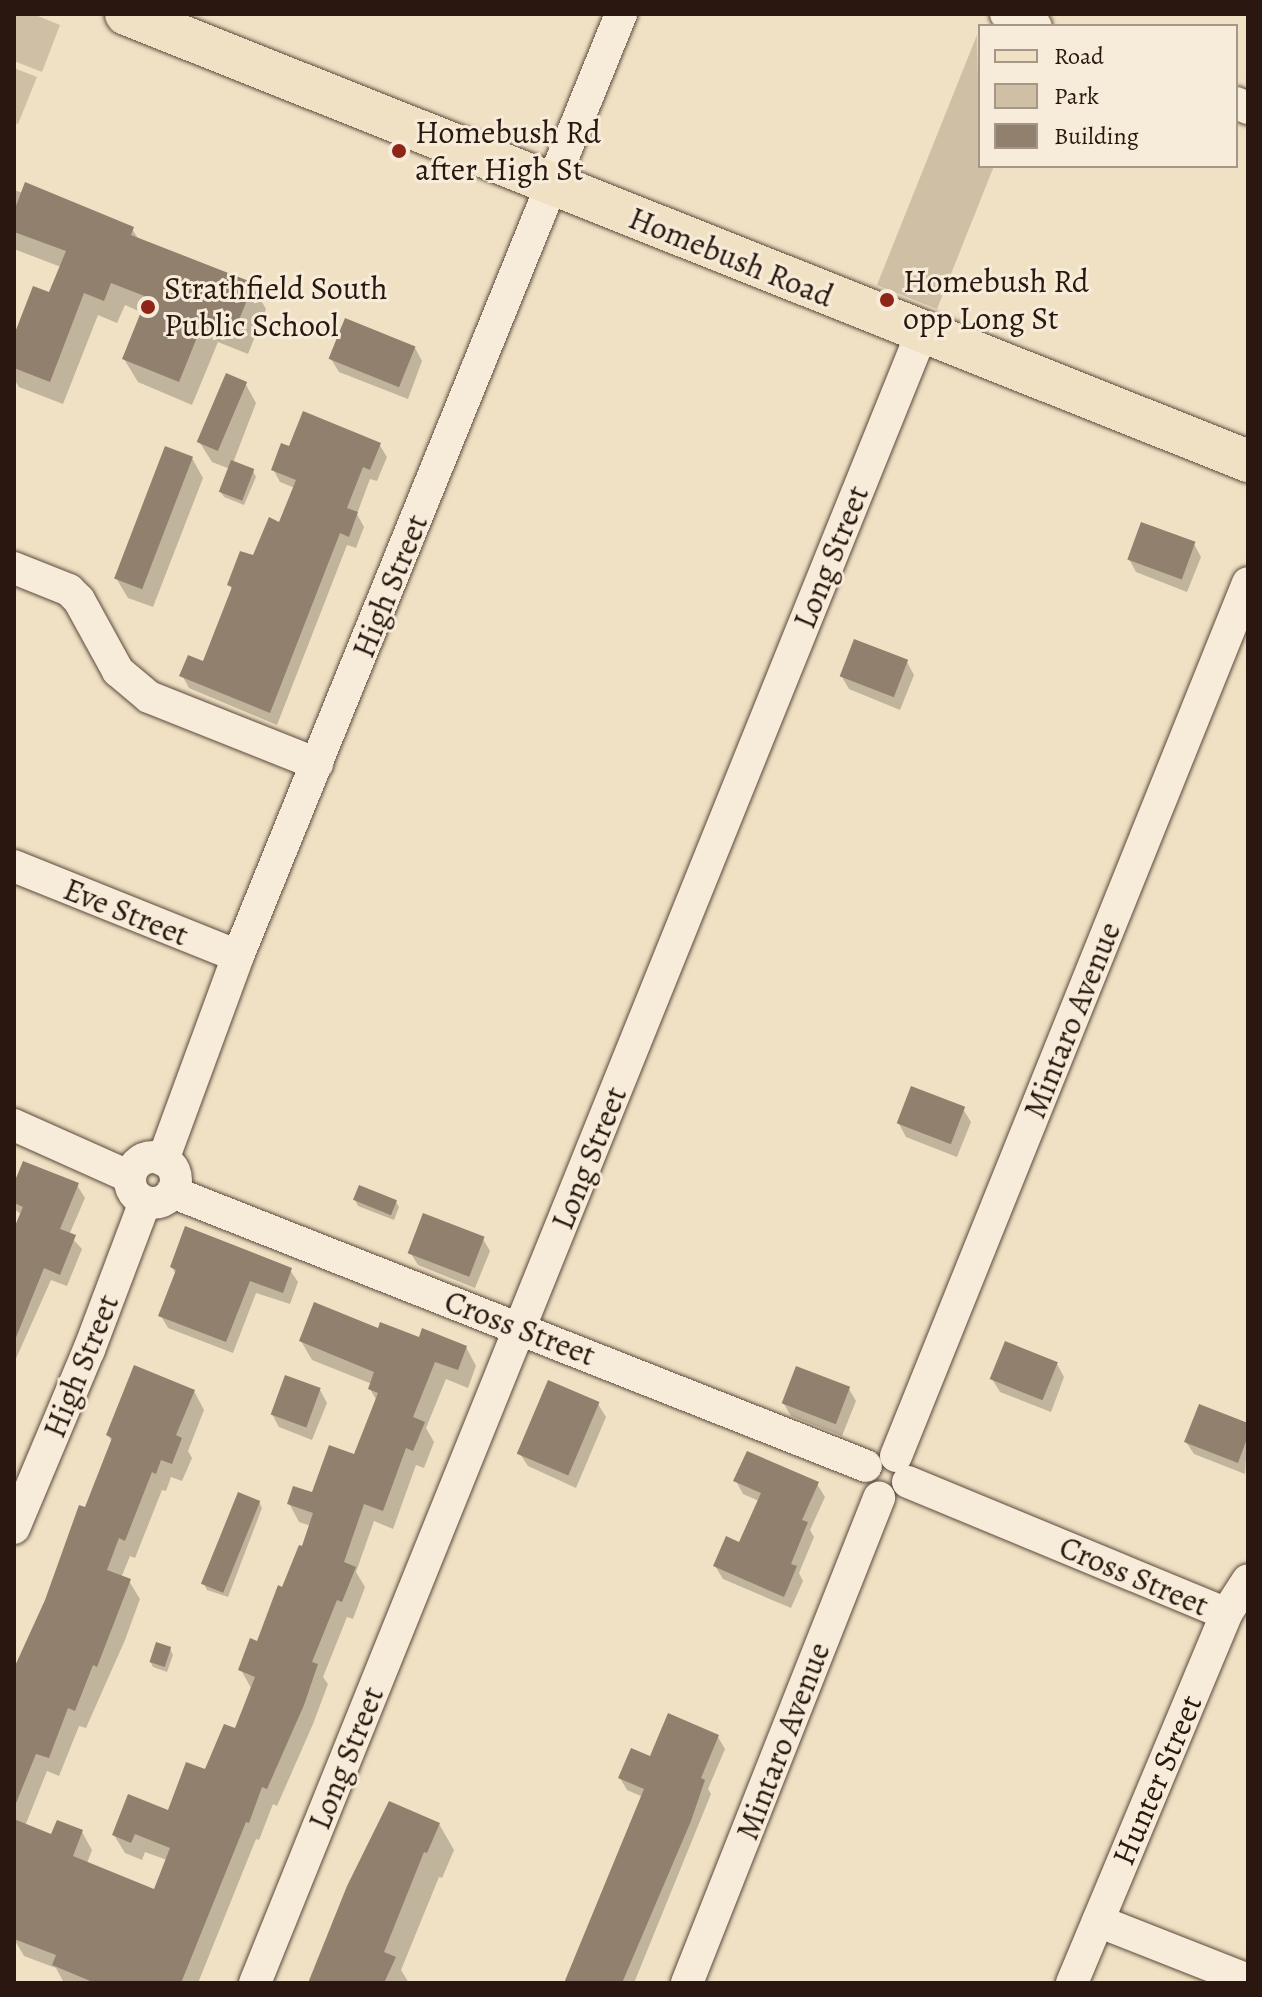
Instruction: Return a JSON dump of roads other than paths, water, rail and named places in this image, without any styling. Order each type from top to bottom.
[{"type":"main road","name":"Homebush Road","points":[[126,14],[1248,461]]},
{"type":"street","name":"High Street","points":[[18,1508],[89,1350],[149,1190],[174,1171],[163,1160],[238,956],[621,14]]},
{"type":"street","points":[[1006,14],[1031,24]]},
{"type":"street","name":"Long Street","points":[[255,1983],[922,332]]},
{"type":"street","points":[[14,568],[69,590],[79,600],[118,671],[149,697],[317,764]]},
{"type":"street","name":"Mintaro Avenue","points":[[902,1469],[1248,583]]},
{"type":"street","name":"Eve Street","points":[[14,866],[238,956]]},
{"type":"street","name":"Cross Street","points":[[14,1125],[149,1190],[521,1328],[866,1466]]},
{"type":"street","points":[[883,1454],[902,1469],[900,1495],[879,1498],[867,1489],[866,1466],[883,1454]]},
{"type":"street","name":"Cross Street","points":[[902,1469],[1226,1614]]},
{"type":"street","name":"Mintaro Avenue","points":[[687,1983],[879,1498]]},
{"type":"street","name":"Hunter Street","points":[[1072,1983],[1226,1614],[1248,1580]]},
{"type":"street","points":[[1098,1921],[1248,1980]]},
{"type":"place","name":"Homebush Rd after High St","points":[[399,151]]},
{"type":"place","name":"Homebush Rd opp Long St","points":[[887,300]]},
{"type":"place","name":"Strathfield South Public School","points":[[148,307]]}]
